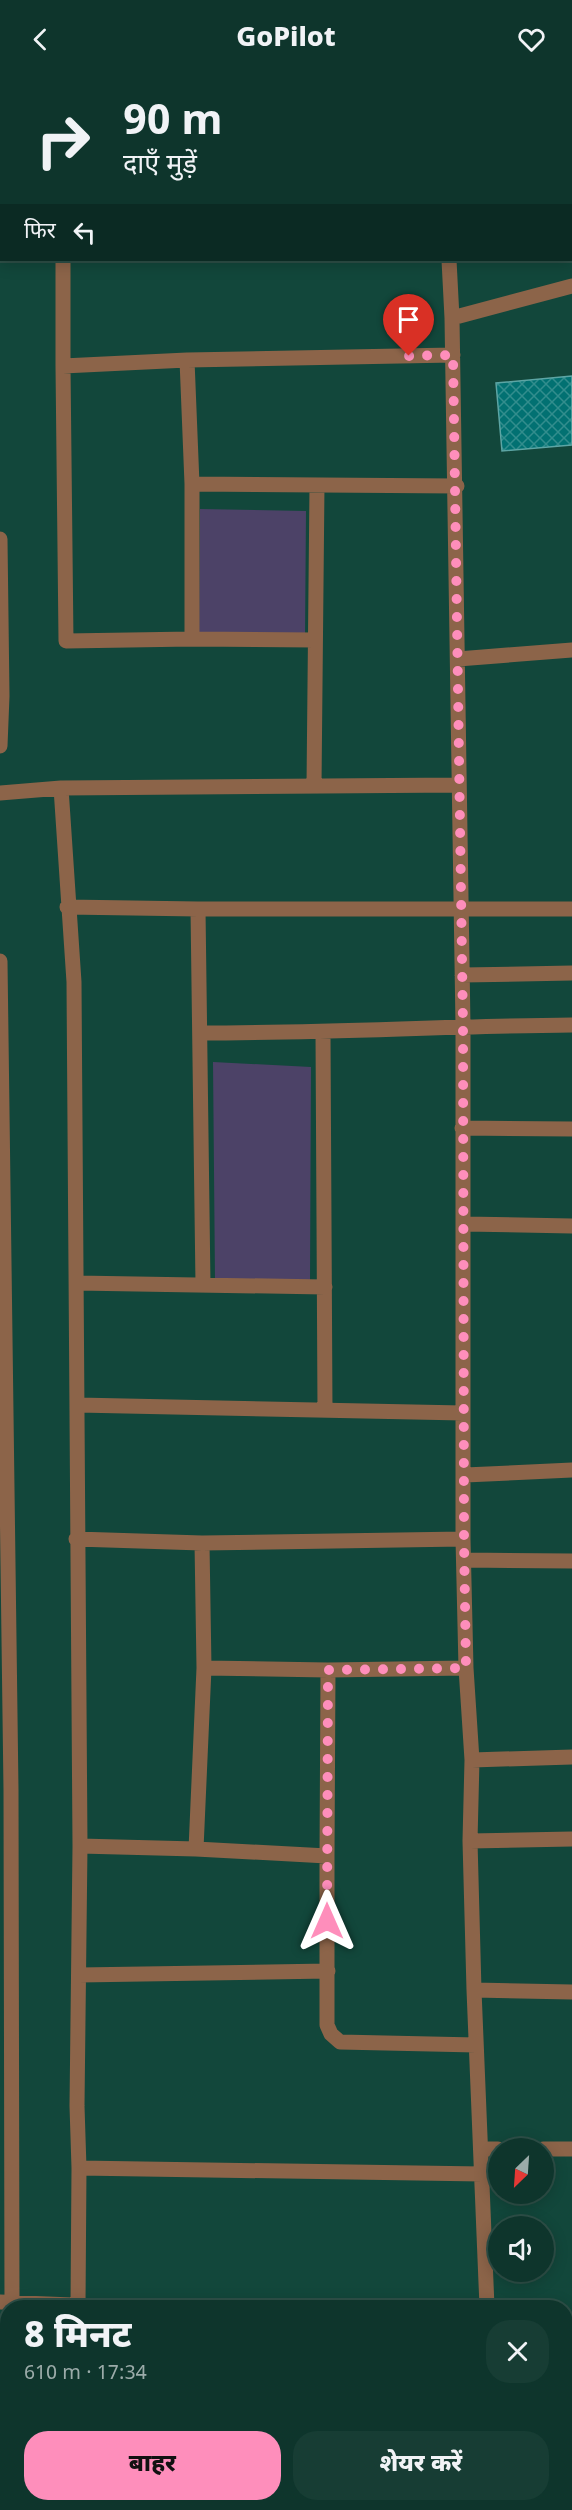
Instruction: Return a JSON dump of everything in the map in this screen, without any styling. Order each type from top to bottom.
[{"type":"street","points":[[63,261],[66,641],[315,640]]},
{"type":"street","points":[[449,261],[457,486],[463,1026],[466,1668],[472,1760],[470,1840],[474,1990],[487,2300]]},
{"type":"street","points":[[452,318],[572,286]]},
{"type":"street","points":[[63,366],[187,360],[453,355]]},
{"type":"street","points":[[187,360],[192,484],[192,639]]},
{"type":"street","points":[[192,484],[457,486]]},
{"type":"street","points":[[314,786],[317,485]]},
{"type":"street","points":[[0,539],[0,746]]},
{"type":"street","points":[[458,659],[572,650]]},
{"type":"street","points":[[0,793],[61,788],[459,784]]},
{"type":"street","points":[[61,788],[74,982],[78,1405],[76,1539],[80,1846],[76,2106],[79,2168],[78,2300]]},
{"type":"street","points":[[68,907],[572,909]]},
{"type":"street","points":[[198,909],[203,1285]]},
{"type":"street","points":[[0,961],[8,2300]]},
{"type":"street","points":[[462,975],[572,974]]},
{"type":"street","points":[[200,1033],[323,1033],[463,1026],[572,1025]]},
{"type":"street","points":[[323,1033],[325,1410]]},
{"type":"street","points":[[462,1128],[572,1130]]},
{"type":"street","points":[[464,1224],[572,1226]]},
{"type":"street","points":[[77,1283],[325,1287]]},
{"type":"street","points":[[78,1405],[464,1413]]},
{"type":"street","points":[[465,1475],[572,1470]]},
{"type":"street","points":[[76,1539],[202,1543],[464,1539]]},
{"type":"street","points":[[196,1849],[204,1668],[202,1543]]},
{"type":"street","points":[[465,1560],[572,1561]]},
{"type":"street","points":[[204,1668],[328,1670],[466,1668]]},
{"type":"street","points":[[328,1670],[327,2025],[331,2034],[340,2042],[477,2045]]},
{"type":"street","points":[[472,1760],[572,1757]]},
{"type":"street","points":[[470,1840],[572,1839]]},
{"type":"street","points":[[80,1846],[327,1856]]},
{"type":"street","points":[[79,1975],[328,1971]]},
{"type":"street","points":[[474,1990],[572,1992]]},
{"type":"street","points":[[481,2149],[488,2149]]},
{"type":"street","points":[[554,2149],[572,2149]]},
{"type":"street","points":[[79,2168],[482,2174]]},
{"type":"shaded area","points":[[200,509],[306,511],[305,638],[199,637]]},
{"type":"shaded area","points":[[213,1062],[311,1067],[310,1284],[215,1280]]},
{"type":"building","points":[[572,376],[572,445],[502,451],[496,383]]},
{"type":"route","points":[[327,1921],[328,1670],[466,1668],[463,1026],[457,486],[453,355],[409,356]]}]
